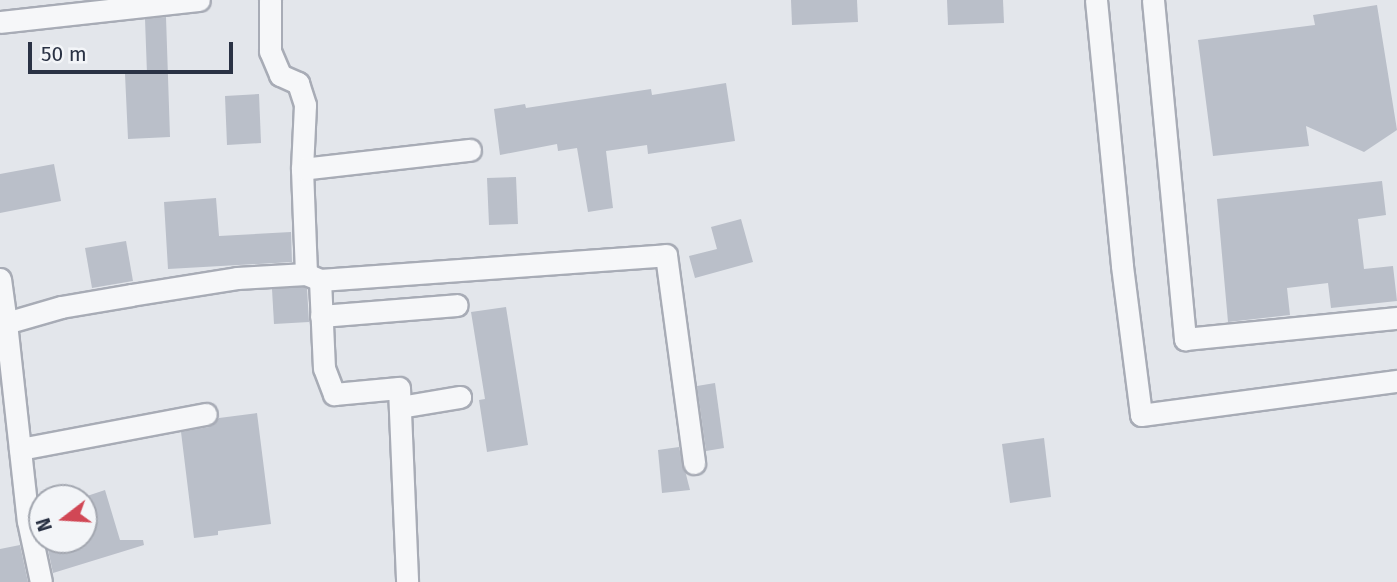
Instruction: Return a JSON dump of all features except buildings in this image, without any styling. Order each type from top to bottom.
[{"type":"street","points":[[0,22],[199,0]]},
{"type":"street","points":[[270,0],[270,51],[280,75],[298,83],[305,105],[302,169],[313,277],[321,316],[324,368],[334,394],[399,388],[407,582]]},
{"type":"street","points":[[1096,0],[1122,266],[1141,415],[1397,381]]},
{"type":"street","points":[[1153,0],[1185,339],[1397,318]]},
{"type":"street","points":[[302,169],[470,150]]},
{"type":"street","points":[[6,323],[61,307],[237,278],[313,277],[666,254],[694,463]]},
{"type":"street","points":[[0,278],[28,521],[40,582]]},
{"type":"street","points":[[321,316],[457,304]]},
{"type":"street","points":[[400,407],[460,397]]},
{"type":"street","points":[[19,449],[206,414]]}]
